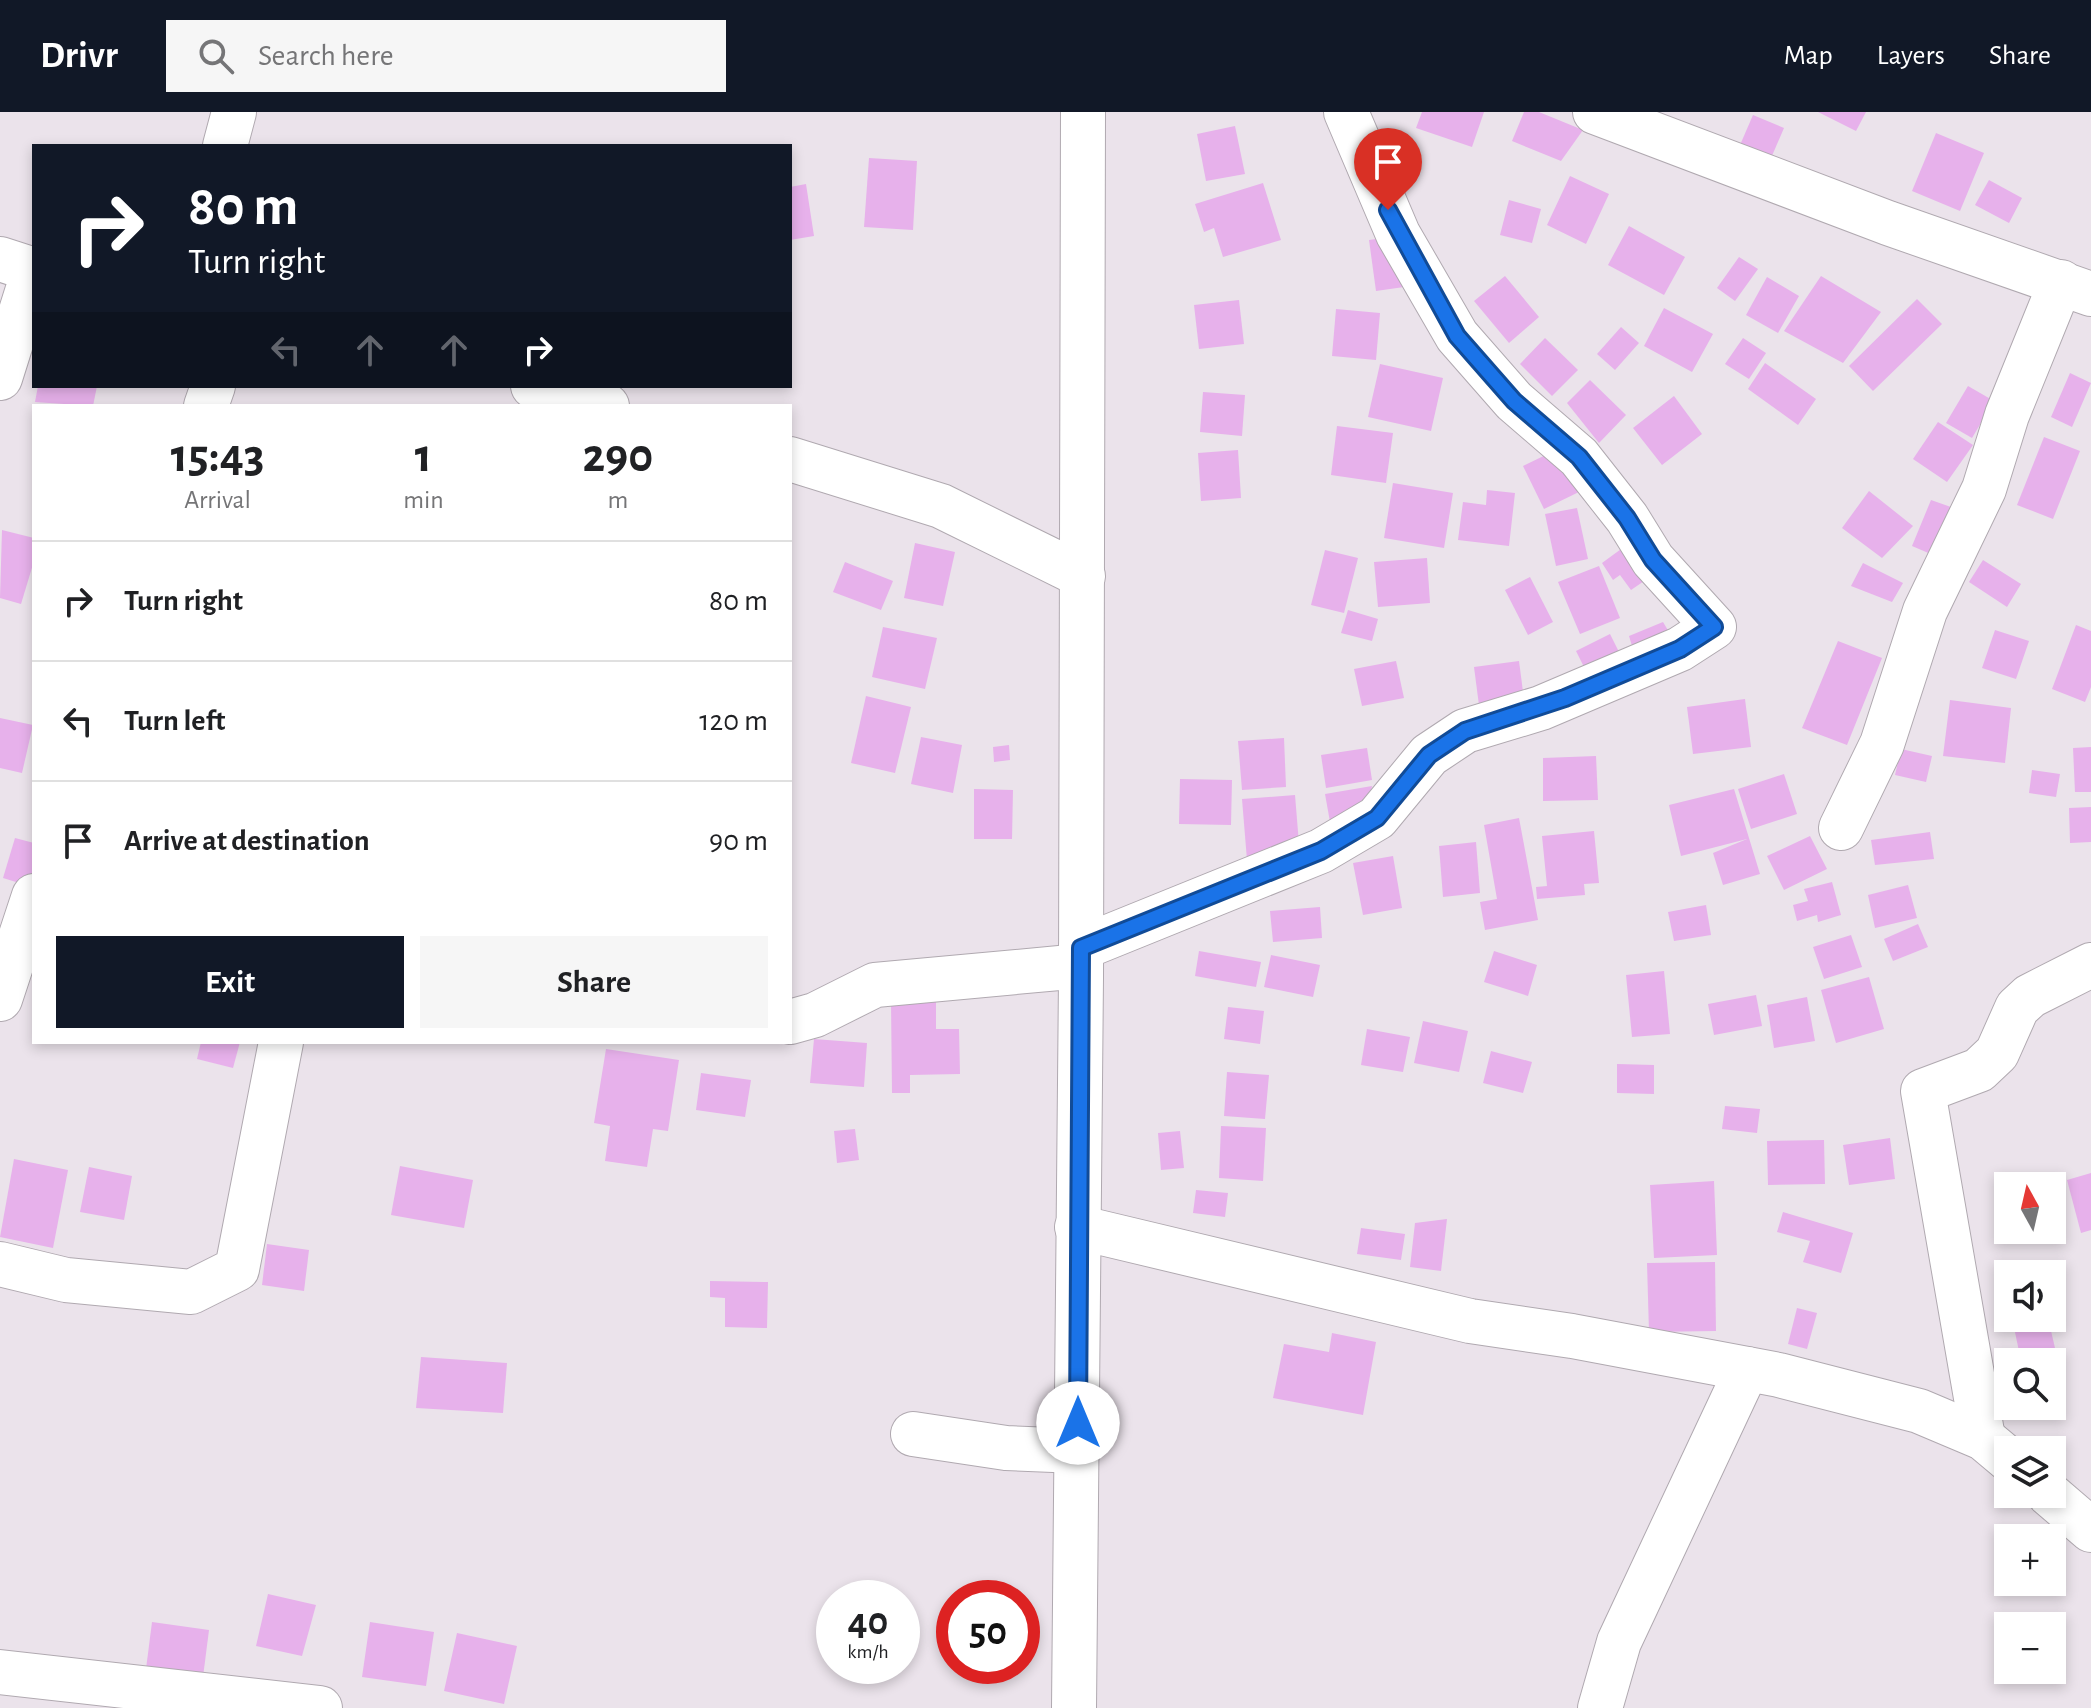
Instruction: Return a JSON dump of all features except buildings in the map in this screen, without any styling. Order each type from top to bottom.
[{"type":"street","points":[[216,112],[224,144]]},
{"type":"street","points":[[226,144],[234,112]]},
{"type":"street","points":[[1074,1708],[1081,957],[1083,112]]},
{"type":"street","points":[[792,1021],[815,1015],[875,985],[1081,957],[1321,851],[1377,818],[1429,755],[1465,731],[1541,708],[1680,649],[1714,627],[1653,560],[1627,518],[1579,457],[1514,401],[1457,336],[1398,234],[1346,112]]},
{"type":"street","points":[[1595,112],[1888,223],[2076,288],[2007,415],[1984,489],[1925,611],[1882,744],[1841,828]]},
{"type":"street","points":[[0,259],[32,269]]},
{"type":"street","points":[[0,378],[32,276]]},
{"type":"street","points":[[540,388],[600,404]]},
{"type":"street","points":[[792,460],[941,506],[1083,576]]},
{"type":"street","points":[[0,999],[32,902]]},
{"type":"street","points":[[1994,1438],[1923,1091],[1979,1070],[1997,1053],[2017,1008],[2030,996],[2091,965]]},
{"type":"street","points":[[0,1264],[66,1280],[191,1292],[237,1269],[281,1044]]},
{"type":"street","points":[[1077,1227],[1470,1321],[1572,1336],[1747,1369],[1919,1411],[1994,1447]]},
{"type":"street","points":[[1600,1708],[1619,1642],[1747,1369]]},
{"type":"street","points":[[913,1434],[1006,1448],[1078,1451]]},
{"type":"street","points":[[2065,1508],[2091,1530]]},
{"type":"street","points":[[15,1685],[320,1708]]},
{"type":"route","points":[[1078,1423],[1081,948],[1321,851],[1377,818],[1429,755],[1465,731],[1565,698],[1680,649],[1714,627],[1653,560],[1627,518],[1579,457],[1514,401],[1486,365],[1457,336],[1398,234],[1388,210]]}]
